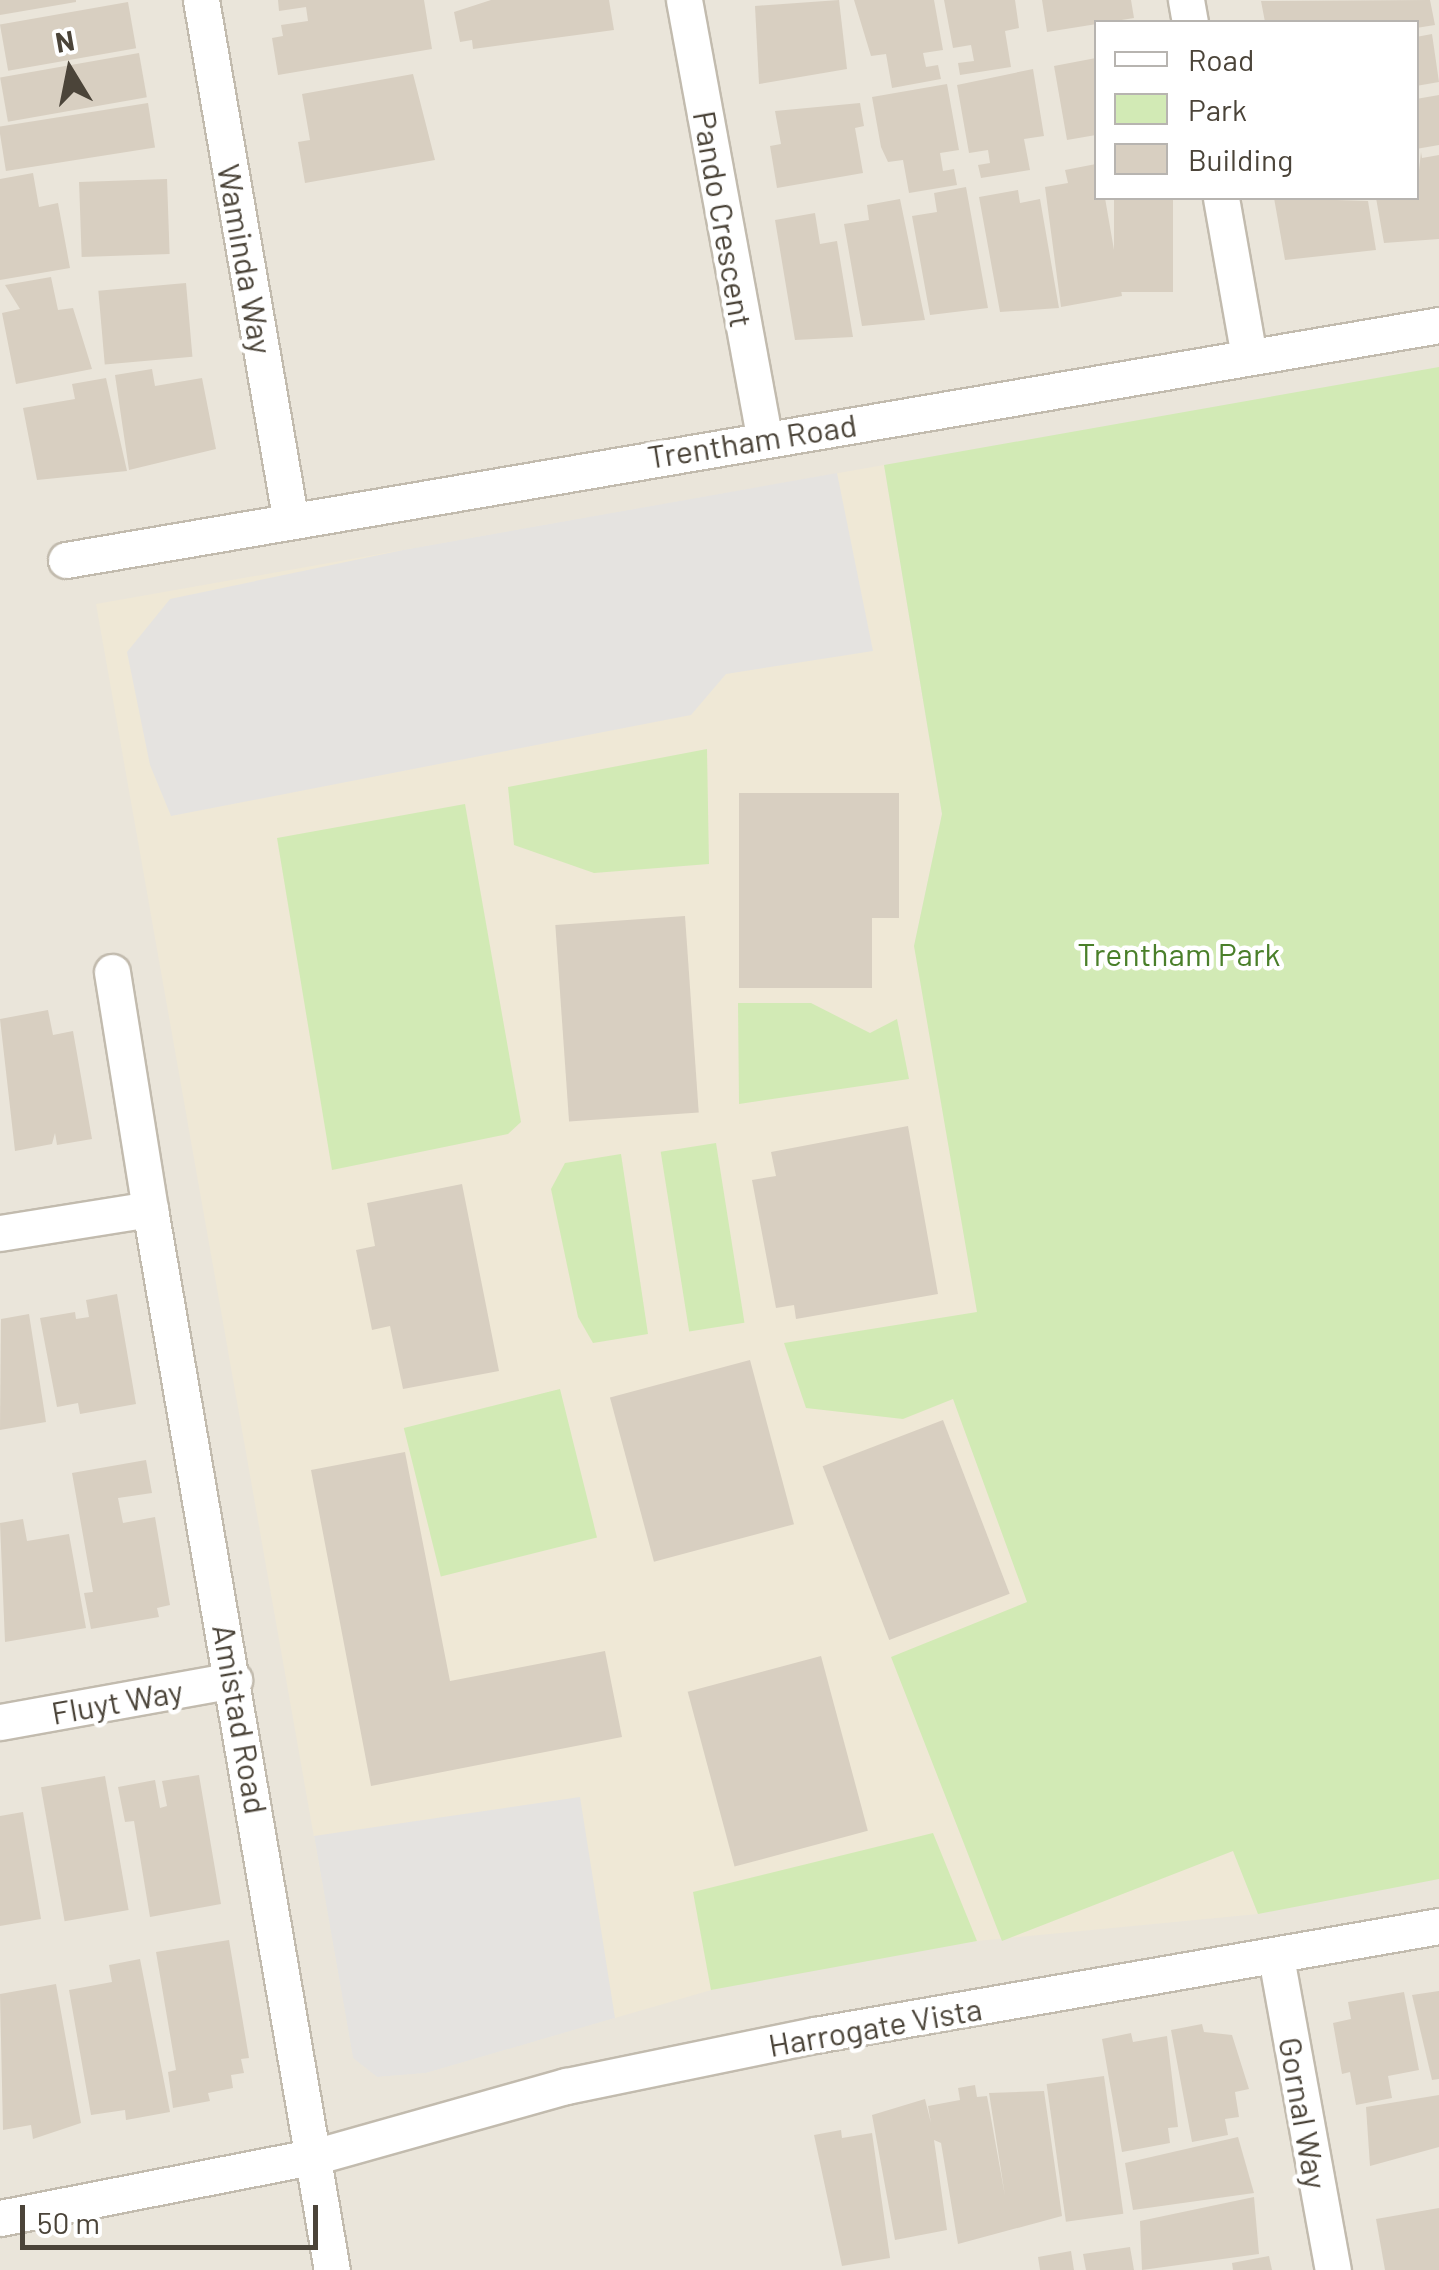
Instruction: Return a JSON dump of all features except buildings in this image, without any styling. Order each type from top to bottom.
[{"type":"street","name":"Waminda Way","points":[[202,0],[290,518]]},
{"type":"street","name":"Pando Crescent","points":[[684,0],[764,438]]},
{"type":"street","points":[[1221,200],[1249,356]]},
{"type":"street","name":"Trentham Road","points":[[66,560],[290,518],[1439,325]]},
{"type":"street","name":"Amistad Road","points":[[112,972],[317,2156],[332,2270]]},
{"type":"street","points":[[0,1233],[150,1209]]},
{"type":"street","name":"Fluyt Way","points":[[0,1722],[234,1680]]},
{"type":"street","name":"Harrogate Vista","points":[[0,2218],[317,2156],[566,2086],[816,2035],[1439,1926]]},
{"type":"street","name":"Gornal Way","points":[[1276,1956],[1333,2270]]},
{"type":"shaded area","points":[[0,0],[1439,0],[1439,2270],[0,2270]]},
{"type":"shaded area","points":[[884,465],[942,814],[914,946],[1154,1647],[1258,1914],[977,1941],[756,1977],[426,2073],[377,2077],[353,2058],[96,604]]},
{"type":"shaded area","points":[[837,473],[873,651],[726,674],[691,715],[171,816],[150,765],[127,652],[170,599],[403,550]]},
{"type":"shaded area","points":[[580,1797],[615,2018],[426,2073],[377,2077],[353,2058],[314,1836]]},
{"type":"green space","name":"Trentham Park","points":[[1439,367],[1439,1879],[1258,1914],[1233,1851],[1002,1941],[891,1657],[1027,1602],[953,1399],[903,1419],[806,1408],[784,1343],[977,1312],[914,946],[942,814],[884,465]]},
{"type":"green space","points":[[707,749],[709,864],[594,873],[514,845],[508,787]]},
{"type":"green space","points":[[465,804],[521,1122],[508,1134],[332,1170],[277,838]]},
{"type":"green space","points":[[738,1003],[811,1003],[870,1033],[897,1019],[909,1079],[739,1104]]},
{"type":"green space","points":[[716,1143],[744,1323],[689,1332],[661,1152]]},
{"type":"green space","points":[[621,1154],[648,1334],[593,1343],[578,1317],[551,1189],[565,1163]]},
{"type":"green space","points":[[560,1389],[597,1537],[441,1576],[404,1428]]},
{"type":"green space","points":[[933,1833],[977,1941],[711,1990],[693,1892]]}]
